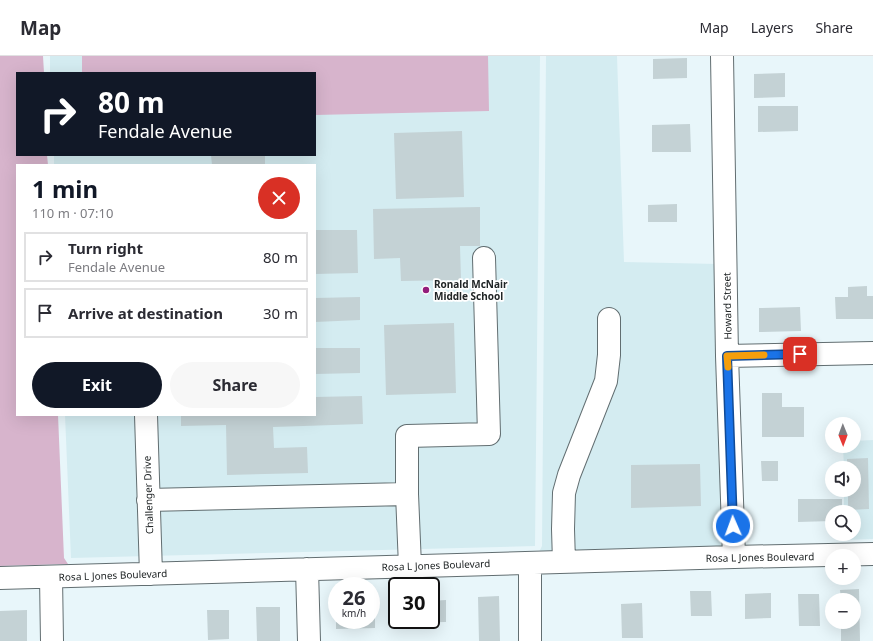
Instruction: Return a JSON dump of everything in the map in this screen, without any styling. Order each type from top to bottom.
[{"type":"street","name":"Howard Street","points":[[722,56],[727,356],[734,557]]},
{"type":"street","points":[[410,566],[407,494],[407,436],[489,434],[484,258]]},
{"type":"street","points":[[564,562],[562,529],[564,493],[569,475],[606,380],[609,354],[609,319]]},
{"type":"street","points":[[727,356],[873,353]]},
{"type":"street","name":"Challenger Drive","points":[[146,416],[151,574]]},
{"type":"street","points":[[148,500],[407,494]]},
{"type":"street","name":"Rosa L Jones Boulevard","points":[[0,578],[873,554]]},
{"type":"street","points":[[530,563],[530,641]]},
{"type":"street","points":[[308,569],[309,641]]},
{"type":"street","points":[[51,577],[52,641]]},
{"type":"shaded area","points":[[0,56],[43,56],[44,72],[16,72],[16,156],[47,156],[48,164],[16,164],[16,416],[58,416],[64,558],[68,564],[0,566]]},
{"type":"shaded area","name":"Ronald McNair Middle School","points":[[50,56],[540,56],[535,546],[71,558],[65,416],[316,416],[316,164],[54,164],[54,156],[316,156],[316,72],[50,72]]},
{"type":"shaded area","points":[[82,56],[488,56],[489,111],[316,115],[316,72],[82,72]]},
{"type":"shaded area","points":[[546,56],[617,56],[624,262],[718,264],[723,549],[539,552],[542,546]]},
{"type":"shaded area","points":[[873,440],[873,539],[861,539],[861,505],[844,505],[844,497],[861,497],[861,461],[844,461],[843,453],[861,453],[861,441]]},
{"type":"building","points":[[687,58],[687,78],[653,79],[653,59]]},
{"type":"building","points":[[785,73],[785,97],[754,98],[754,74]]},
{"type":"building","points":[[758,106],[798,106],[798,131],[758,132]]},
{"type":"building","points":[[690,124],[691,152],[652,152],[652,125]]},
{"type":"building","points":[[462,131],[464,197],[396,199],[394,133]]},
{"type":"building","points":[[211,156],[265,156],[265,164],[212,164]]},
{"type":"building","points":[[677,204],[677,222],[648,222],[648,205]]},
{"type":"building","points":[[480,207],[480,246],[460,246],[461,280],[401,281],[400,258],[374,259],[373,209]]},
{"type":"building","points":[[316,230],[357,230],[358,273],[316,274]]},
{"type":"building","points":[[867,286],[867,296],[873,296],[873,319],[836,319],[835,297],[848,297],[848,287]]},
{"type":"building","points":[[360,297],[360,320],[316,322],[316,298]]},
{"type":"building","points":[[800,307],[801,331],[759,332],[759,308]]},
{"type":"building","points":[[454,323],[456,393],[386,395],[384,325]]},
{"type":"building","points":[[316,348],[360,348],[360,373],[316,374]]},
{"type":"building","points":[[762,393],[782,393],[782,407],[804,407],[804,437],[762,437]]},
{"type":"building","points":[[362,396],[363,424],[273,427],[274,448],[307,447],[308,473],[227,475],[226,425],[181,426],[181,416],[316,416],[316,397]]},
{"type":"building","points":[[868,458],[869,509],[861,509],[861,505],[848,505],[848,497],[861,497],[861,461],[847,461],[847,459]]},
{"type":"building","points":[[761,461],[778,461],[778,481],[762,481]]},
{"type":"building","points":[[700,464],[701,506],[631,508],[631,465]]},
{"type":"building","points":[[798,499],[842,499],[842,505],[825,505],[825,521],[798,522]]},
{"type":"building","points":[[859,589],[859,593],[840,593],[840,590]]},
{"type":"building","points":[[690,591],[711,591],[712,616],[691,616]]},
{"type":"building","points":[[771,593],[771,618],[745,619],[745,594]]},
{"type":"building","points":[[798,594],[819,594],[820,626],[799,626]]},
{"type":"building","points":[[499,596],[500,641],[479,641],[478,597]]},
{"type":"building","points":[[440,600],[446,600],[446,622],[440,622]]},
{"type":"building","points":[[642,603],[643,638],[622,638],[621,604]]},
{"type":"building","points":[[256,607],[280,607],[280,641],[257,641]]},
{"type":"building","points":[[27,610],[27,641],[0,641],[0,611]]},
{"type":"building","points":[[207,610],[229,610],[229,639],[208,640]]},
{"type":"building","points":[[841,629],[860,629],[860,641],[841,641]]},
{"type":"slow traffic","points":[[728,367],[727,356],[764,355]]},
{"type":"place","name":"Ronald McNair Middle School","points":[[426,290]]},
{"type":"route","points":[[733,526],[727,356],[800,354]]}]
